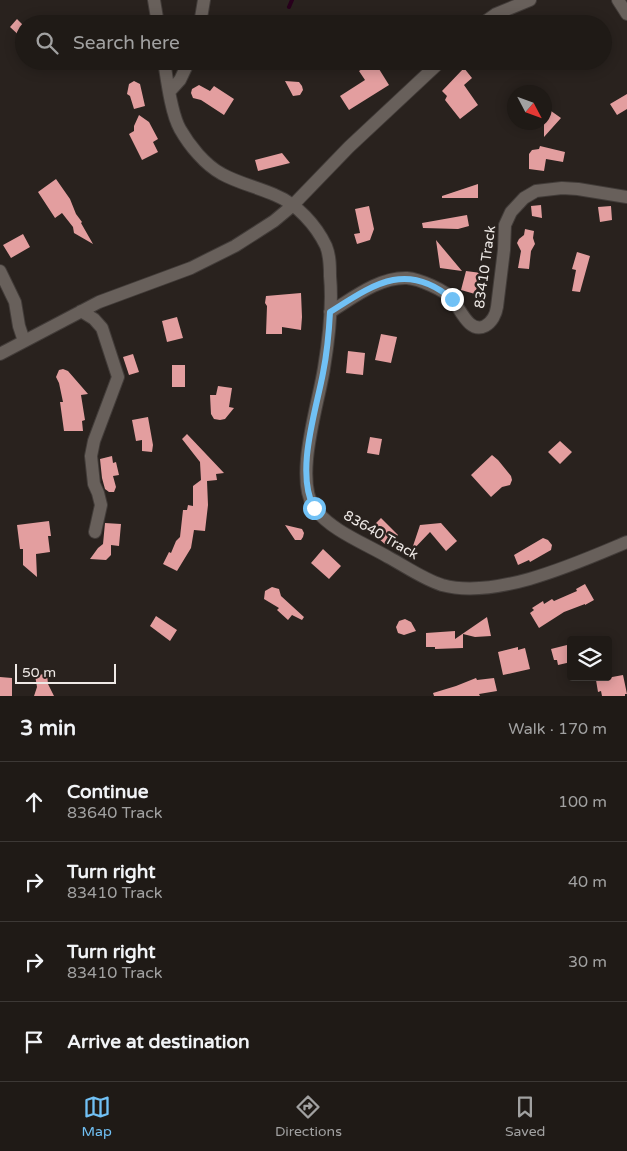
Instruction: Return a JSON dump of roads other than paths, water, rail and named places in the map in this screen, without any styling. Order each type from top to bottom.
[{"type":"street","points":[[154,0],[156,15]]},
{"type":"street","points":[[202,15],[204,0]]},
{"type":"street","points":[[495,15],[530,0]]},
{"type":"street","points":[[618,0],[627,14]]},
{"type":"street","name":"83640 Track","points":[[166,70],[180,130],[204,159],[221,174],[277,195],[301,212],[319,232],[328,253],[331,287],[329,336],[324,371],[306,456],[308,497],[314,508],[324,519],[338,529],[420,575],[440,584],[458,588],[480,588],[529,579],[585,560],[627,542]]},
{"type":"street","points":[[170,91],[180,80],[185,70]]},
{"type":"street","points":[[0,354],[99,302],[191,268],[235,246],[274,221],[292,206],[349,147],[431,70]]},
{"type":"street","name":"83410 Track","points":[[330,312],[382,282],[406,278],[416,279],[446,293],[472,325],[481,327],[487,325],[496,313],[504,250],[505,225],[510,212],[516,206],[536,191],[553,188],[578,189],[627,198]]},
{"type":"street","points":[[0,271],[16,302],[19,326],[24,341]]},
{"type":"street","points":[[82,311],[94,319],[102,328],[118,377],[94,441],[91,456],[94,484],[101,505],[95,532]]},
{"type":"waterway","points":[[289,7],[292,0]]}]
